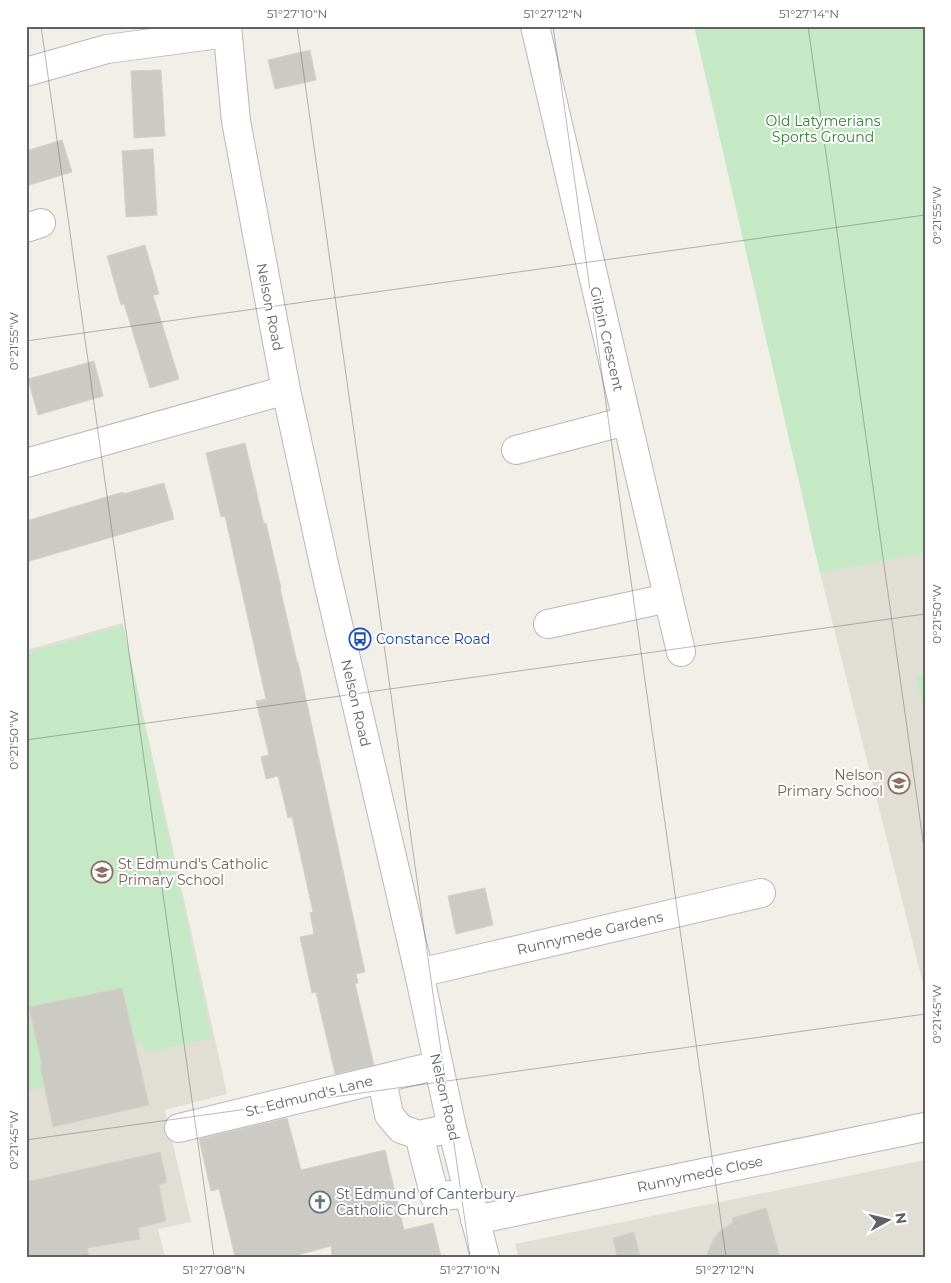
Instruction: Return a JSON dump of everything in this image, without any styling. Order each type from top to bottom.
[{"type":"street","name":"Gilpin Crescent","points":[[535,26],[681,652]]},
{"type":"street","points":[[26,72],[107,49],[227,30]]},
{"type":"street","name":"Nelson Road","points":[[227,30],[236,121],[286,390],[326,574],[419,973],[452,1128],[485,1257]]},
{"type":"street","points":[[26,463],[286,390]]},
{"type":"street","points":[[516,450],[626,421]]},
{"type":"street","points":[[548,624],[668,598]]},
{"type":"street","name":"Runnymede Gardens","points":[[419,973],[761,894]]},
{"type":"street","name":"St. Edmund's Lane","points":[[179,1128],[438,1065]]},
{"type":"street","points":[[382,1079],[389,1115],[401,1129],[419,1135],[452,1128]]},
{"type":"street","name":"Runnymede Close","points":[[475,1220],[925,1127]]},
{"type":"street","points":[[419,1135],[435,1197],[468,1193]]},
{"type":"shaded area","name":"Nelson Primary School","points":[[925,553],[925,992],[820,573]]},
{"type":"shaded area","name":"St Edmund's Catholic Primary School","points":[[123,623],[227,1094],[165,1110],[191,1222],[158,1229],[165,1257],[26,1257],[26,650]]},
{"type":"shaded area","points":[[925,1160],[925,1257],[518,1257],[515,1244]]},
{"type":"green space","name":"Old Latymerians Sports Ground","points":[[694,26],[925,26],[925,553],[820,573]]},
{"type":"green space","name":"St Edmund's Catholic Primary School","points":[[123,626],[212,1038],[145,1053],[142,1042],[40,1065],[45,1087],[26,1091],[26,653]]},
{"type":"green space","points":[[925,673],[925,717],[916,675]]},
{"type":"building","points":[[310,50],[316,80],[275,89],[268,60]]},
{"type":"building","points":[[161,70],[165,136],[134,138],[131,71]]},
{"type":"building","points":[[62,140],[72,172],[26,186],[26,151]]},
{"type":"building","points":[[153,149],[157,215],[126,217],[122,151]]},
{"type":"building","points":[[145,245],[159,294],[153,295],[179,379],[150,388],[124,304],[121,305],[107,256]]},
{"type":"building","points":[[94,361],[103,396],[38,415],[28,379]]},
{"type":"building","points":[[245,443],[264,524],[266,523],[298,662],[365,972],[356,974],[358,983],[355,983],[374,1065],[335,1074],[316,992],[312,993],[300,937],[314,934],[310,913],[313,912],[292,817],[288,818],[278,776],[266,779],[261,757],[269,755],[256,701],[266,699],[225,516],[221,517],[206,453]]},
{"type":"building","points":[[164,483],[174,519],[26,562],[26,521],[123,492],[123,494]]},
{"type":"building","points":[[485,888],[493,925],[456,934],[448,896]]},
{"type":"building","points":[[122,988],[149,1105],[53,1127],[29,1007]]},
{"type":"building","points":[[287,1118],[301,1170],[385,1150],[404,1230],[433,1223],[441,1257],[332,1257],[331,1246],[290,1257],[235,1257],[219,1189],[211,1191],[199,1139]]},
{"type":"building","points":[[160,1152],[167,1182],[159,1185],[166,1221],[138,1228],[140,1239],[87,1248],[89,1257],[26,1257],[26,1182]]},
{"type":"building","points":[[766,1208],[780,1257],[706,1257],[713,1240],[719,1232],[733,1222],[732,1218]]},
{"type":"building","points":[[634,1232],[640,1257],[617,1257],[613,1238]]},
{"type":"place","name":"Constance Road","points":[[360,639]]},
{"type":"place","name":"Nelson Primary School","points":[[899,783]]},
{"type":"place","name":"St Edmund's Catholic Primary School","points":[[102,872]]},
{"type":"place","name":"St Edmund of Canterbury Catholic Church","points":[[320,1202]]}]
